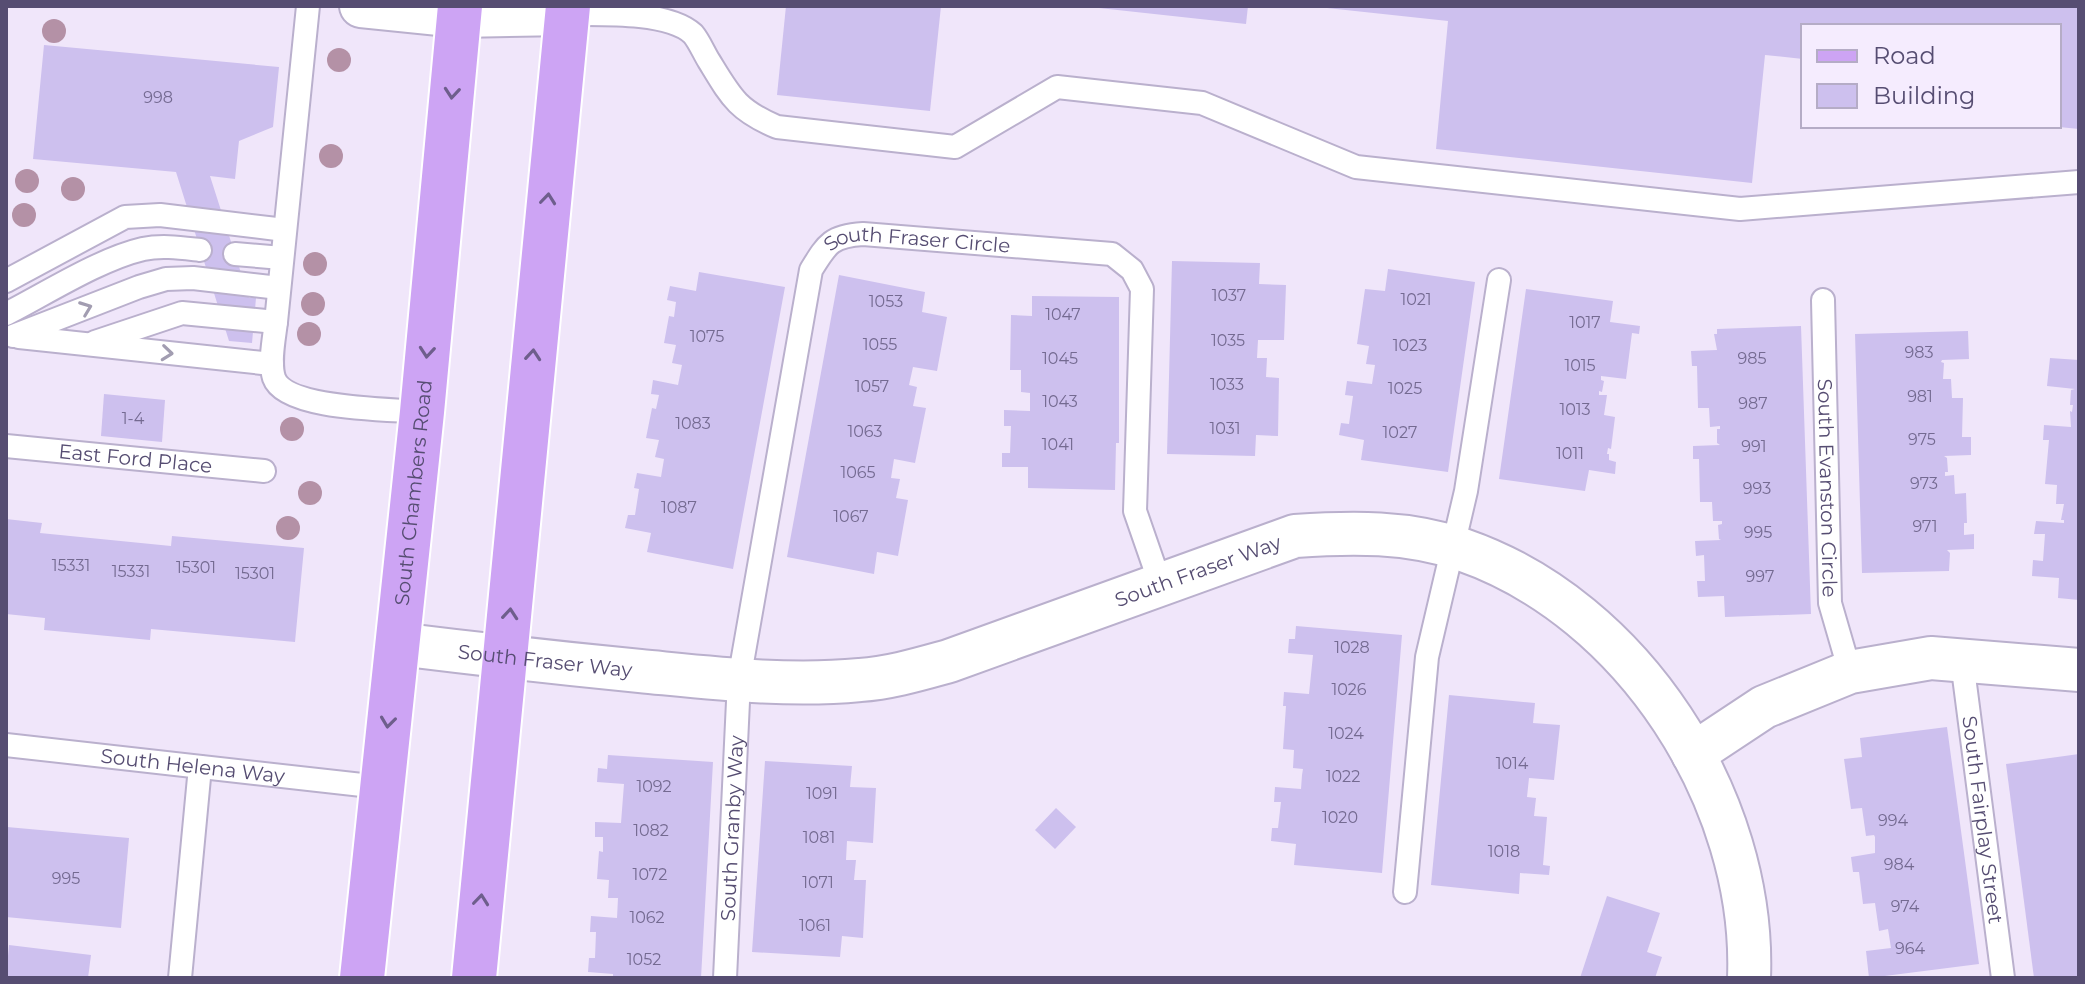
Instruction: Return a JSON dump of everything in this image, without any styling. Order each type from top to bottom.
[{"type":"main road","points":[[474,978],[568,10]]},
{"type":"main road","name":"South Chambers Road","points":[[362,978],[422,412],[460,11]]},
{"type":"street","points":[[361,6],[460,11],[568,10]]},
{"type":"street","name":"South Fraser Way","points":[[398,644],[506,658],[739,680],[806,684],[863,680],[911,671],[980,650],[1295,536],[1364,533],[1406,536],[1453,548],[1512,571],[1560,600],[1615,647],[1662,703],[1693,754],[1720,812],[1740,883],[1750,956],[1749,978]]},
{"type":"street","points":[[1693,754],[1764,707],[1850,672],[1931,658],[2079,670]]},
{"type":"lane","points":[[308,6],[272,364],[275,380],[279,387],[311,401],[422,412]]},
{"type":"lane","points":[[568,10],[644,16],[667,22],[692,34],[732,99],[752,116],[777,127],[955,147],[1057,87],[1202,103],[1356,167],[1740,209],[2079,182]]},
{"type":"lane","points":[[6,281],[125,217],[160,215],[285,230]]},
{"type":"lane","name":"South Fraser Circle","points":[[739,680],[811,270],[825,247],[839,236],[863,234],[1112,254],[1132,270],[1142,289],[1135,511],[1160,583]]},
{"type":"lane","points":[[6,314],[134,252],[157,247],[200,250]]},
{"type":"lane","points":[[235,254],[282,258]]},
{"type":"lane","points":[[10,336],[166,279],[193,278],[279,288]]},
{"type":"lane","points":[[1405,892],[1427,657],[1466,491],[1499,280]]},
{"type":"lane","name":"South Evanston Circle","points":[[1823,300],[1830,603],[1850,672]]},
{"type":"lane","points":[[86,344],[182,313],[276,322]]},
{"type":"lane","points":[[10,336],[272,364]]},
{"type":"lane","name":"East Ford Place","points":[[6,446],[264,471]]},
{"type":"lane","name":"South Fairplay Street","points":[[1962,661],[2003,978]]},
{"type":"lane","name":"South Granby Way","points":[[725,978],[739,680]]},
{"type":"lane","name":"South Helena Way","points":[[6,745],[380,787]]},
{"type":"lane","points":[[180,978],[200,767]]},
{"type":"building","points":[[786,6],[941,6],[930,111],[777,95]]},
{"type":"building","points":[[1099,6],[1248,6],[1246,24]]},
{"type":"building","points":[[2079,6],[2079,129],[2061,127],[2061,24],[1801,24],[1801,59],[1765,55],[1752,183],[1436,149],[1448,21],[1327,8]]},
{"type":"building","points":[[44,45],[279,67],[273,127],[239,141],[235,179],[210,176],[249,298],[256,298],[252,343],[229,341],[176,172],[33,159]]},
{"type":"building","points":[[1172,261],[1260,263],[1259,284],[1286,285],[1284,340],[1258,340],[1257,358],[1267,358],[1266,377],[1279,378],[1278,436],[1256,435],[1255,456],[1167,454]]},
{"type":"building","points":[[1388,269],[1475,282],[1448,472],[1361,460],[1364,440],[1339,435],[1341,423],[1349,424],[1353,396],[1345,395],[1347,381],[1372,384],[1375,365],[1366,364],[1369,346],[1357,344],[1365,289],[1385,291]]},
{"type":"building","points":[[699,272],[785,287],[733,569],[647,552],[651,533],[625,528],[628,515],[635,515],[639,489],[634,488],[637,473],[661,477],[664,459],[655,457],[659,440],[646,438],[652,408],[656,409],[659,395],[651,394],[653,380],[678,385],[682,365],[672,363],[676,345],[664,343],[669,316],[674,317],[676,302],[667,300],[670,286],[696,291]]},
{"type":"building","points":[[839,275],[925,292],[922,312],[947,317],[937,371],[913,367],[909,385],[917,387],[913,406],[926,408],[915,463],[894,459],[891,478],[900,479],[896,498],[908,500],[898,556],[877,552],[874,574],[787,557]]},
{"type":"building","points":[[1526,289],[1613,301],[1610,322],[1640,326],[1639,334],[1632,333],[1626,379],[1601,376],[1604,381],[1599,395],[1607,395],[1604,415],[1615,417],[1611,449],[1608,448],[1607,454],[1609,460],[1616,462],[1615,474],[1589,470],[1585,491],[1499,479]]},
{"type":"building","points":[[1032,296],[1119,297],[1119,443],[1116,443],[1115,490],[1028,488],[1028,467],[1002,467],[1002,453],[1010,453],[1011,426],[1004,426],[1004,410],[1030,411],[1030,393],[1021,392],[1021,370],[1010,370],[1011,315],[1032,316]]},
{"type":"building","points":[[1801,326],[1811,614],[1725,617],[1724,596],[1698,597],[1697,581],[1705,581],[1704,555],[1696,556],[1695,541],[1721,540],[1718,525],[1722,521],[1713,521],[1712,502],[1700,502],[1699,459],[1693,459],[1693,446],[1720,445],[1717,443],[1717,429],[1720,426],[1710,427],[1709,408],[1698,408],[1697,366],[1692,366],[1691,351],[1717,350],[1714,334],[1717,334],[1717,329]]},
{"type":"building","points":[[1968,331],[1969,359],[1941,362],[1944,363],[1943,379],[1951,379],[1952,398],[1963,398],[1962,437],[1971,437],[1971,455],[1944,456],[1947,458],[1948,472],[1945,476],[1954,475],[1955,494],[1966,493],[1967,523],[1964,523],[1964,535],[1974,534],[1974,549],[1947,550],[1950,553],[1949,571],[1862,573],[1855,334]]},
{"type":"building","points":[[2050,358],[2079,360],[2079,600],[2058,598],[2059,578],[2032,576],[2033,560],[2043,561],[2045,534],[2034,534],[2036,521],[2064,523],[2061,520],[2064,504],[2056,504],[2057,485],[2045,484],[2049,440],[2043,440],[2044,425],[2071,427],[2071,390],[2075,389],[2047,386]]},
{"type":"building","points":[[104,394],[165,400],[162,442],[101,436]]},
{"type":"building","points":[[6,519],[42,523],[40,533],[171,546],[172,536],[304,548],[295,642],[151,629],[150,640],[44,630],[45,618],[6,614]]},
{"type":"building","points":[[1296,626],[1402,635],[1382,873],[1294,865],[1296,844],[1271,841],[1272,828],[1278,828],[1281,802],[1274,802],[1275,787],[1301,789],[1303,769],[1293,768],[1294,750],[1283,749],[1284,692],[1309,694],[1313,655],[1288,653],[1289,639],[1295,639]]},
{"type":"building","points":[[1449,695],[1535,703],[1533,723],[1560,725],[1554,780],[1529,778],[1527,797],[1536,798],[1534,816],[1547,817],[1543,865],[1550,866],[1549,875],[1520,873],[1519,894],[1431,885]]},
{"type":"building","points":[[1947,727],[1979,964],[1869,978],[1866,951],[1891,948],[1888,929],[1879,931],[1875,903],[1863,904],[1859,872],[1853,872],[1851,857],[1875,853],[1875,837],[1866,836],[1862,808],[1851,809],[1844,759],[1862,757],[1860,738]]},
{"type":"building","points":[[2079,754],[2079,978],[2034,978],[2006,764]]},
{"type":"building","points":[[608,755],[713,762],[701,978],[613,978],[613,974],[588,972],[589,958],[595,958],[596,932],[590,932],[591,916],[617,918],[618,898],[608,898],[609,880],[597,879],[603,837],[595,837],[595,822],[621,823],[624,784],[597,782],[598,768],[607,769]]},
{"type":"building","points":[[765,761],[852,766],[850,787],[876,788],[873,843],[847,841],[846,860],[856,860],[854,880],[866,880],[863,938],[842,936],[840,957],[752,952]]},
{"type":"building","points":[[1056,808],[1076,827],[1055,849],[1035,830]]},
{"type":"building","points":[[7,827],[129,838],[121,928],[6,917]]},
{"type":"building","points":[[1607,896],[1660,913],[1647,952],[1662,957],[1655,978],[1580,978]]},
{"type":"building","points":[[9,945],[91,955],[88,978],[6,978]]}]
